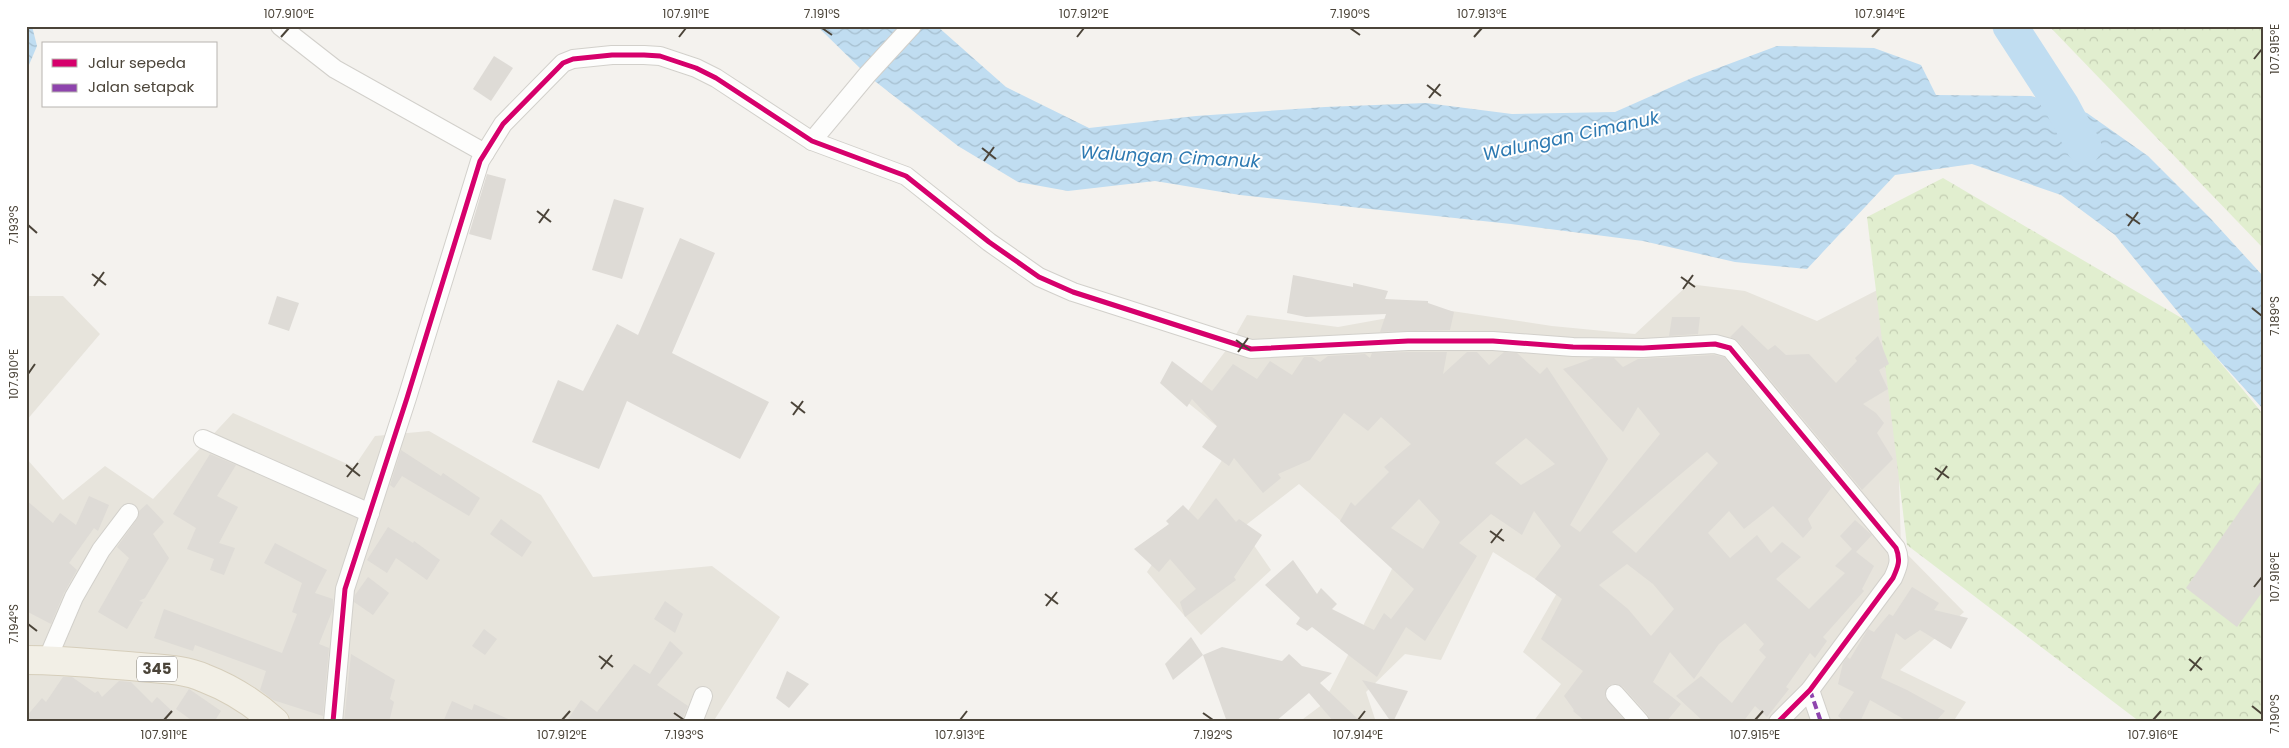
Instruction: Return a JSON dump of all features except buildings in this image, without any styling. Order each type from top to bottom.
[{"type":"main road","name":"345","points":[[36,660],[179,671],[203,677],[241,696],[258,707],[275,722]]},
{"type":"street","points":[[280,26],[335,69],[485,153]]},
{"type":"street","points":[[812,141],[867,74],[912,26]]},
{"type":"street","points":[[333,722],[344,589],[370,513],[480,162],[503,124],[563,63],[572,59],[612,55],[660,56],[696,68],[716,78],[812,141],[906,176],[989,242],[1038,277],[1073,292],[1251,350],[1408,341],[1493,341],[1593,347],[1715,344],[1730,348],[1899,554],[1897,569],[1893,578],[1810,690],[1778,722]]},
{"type":"street","points":[[204,439],[370,513]]},
{"type":"street","points":[[36,660],[101,550],[128,514]]},
{"type":"street","points":[[1810,690],[1821,722]]},
{"type":"street","points":[[1615,694],[1640,722]]},
{"type":"street","points":[[693,722],[703,696]]},
{"type":"shaded area","points":[[1891,283],[1911,381],[1899,480],[1901,548],[1964,612],[1900,670],[1966,702],[1953,722],[1533,722],[1561,684],[1523,652],[1557,593],[1493,552],[1441,660],[1405,654],[1366,692],[1376,722],[1299,722],[1323,704],[1393,567],[1299,484],[1242,528],[1271,570],[1201,635],[1147,572],[1235,441],[1187,402],[1230,345],[1247,315],[1338,327],[1438,309],[1552,326],[1635,334],[1689,284],[1745,291],[1817,321]]},
{"type":"shaded area","points":[[26,296],[63,296],[100,334],[26,421]]},
{"type":"shaded area","points":[[233,413],[354,467],[375,436],[429,431],[541,495],[593,577],[712,566],[780,617],[713,722],[26,722],[26,458],[63,500],[105,466],[153,499]]},
{"type":"green space","points":[[2049,26],[2263,26],[2263,248]]},
{"type":"green space","points":[[1943,178],[2185,320],[2263,414],[2263,722],[2140,722],[1907,545],[1867,217]]},
{"type":"water","points":[[26,26],[32,26],[37,46],[26,72]]},
{"type":"water","name":"Walungan Cimanuk","points":[[817,26],[937,26],[1006,87],[1089,128],[1196,116],[1325,107],[1426,103],[1512,114],[1615,112],[1694,77],[1777,46],[1874,48],[1921,65],[1936,95],[2031,96],[2087,113],[2148,156],[2211,219],[2263,276],[2263,409],[2200,339],[2115,235],[2061,195],[1972,164],[1895,175],[1807,269],[1735,262],[1643,241],[1511,224],[1240,195],[1155,181],[1068,191],[1018,182],[958,146],[867,75]]},
{"type":"waterway","points":[[2010,26],[2062,106],[2084,147]]},
{"type":"marked path","points":[[1810,690],[1821,722]]},
{"type":"cycle path","points":[[333,722],[345,589],[407,398],[480,161],[503,124],[563,63],[573,59],[612,55],[660,56],[696,68],[716,78],[812,141],[906,176],[989,242],[1039,277],[1073,292],[1251,349],[1408,341],[1493,341],[1573,347],[1643,348],[1715,344],[1730,348],[1896,548],[1899,560],[1893,578],[1810,690],[1778,722]]}]
